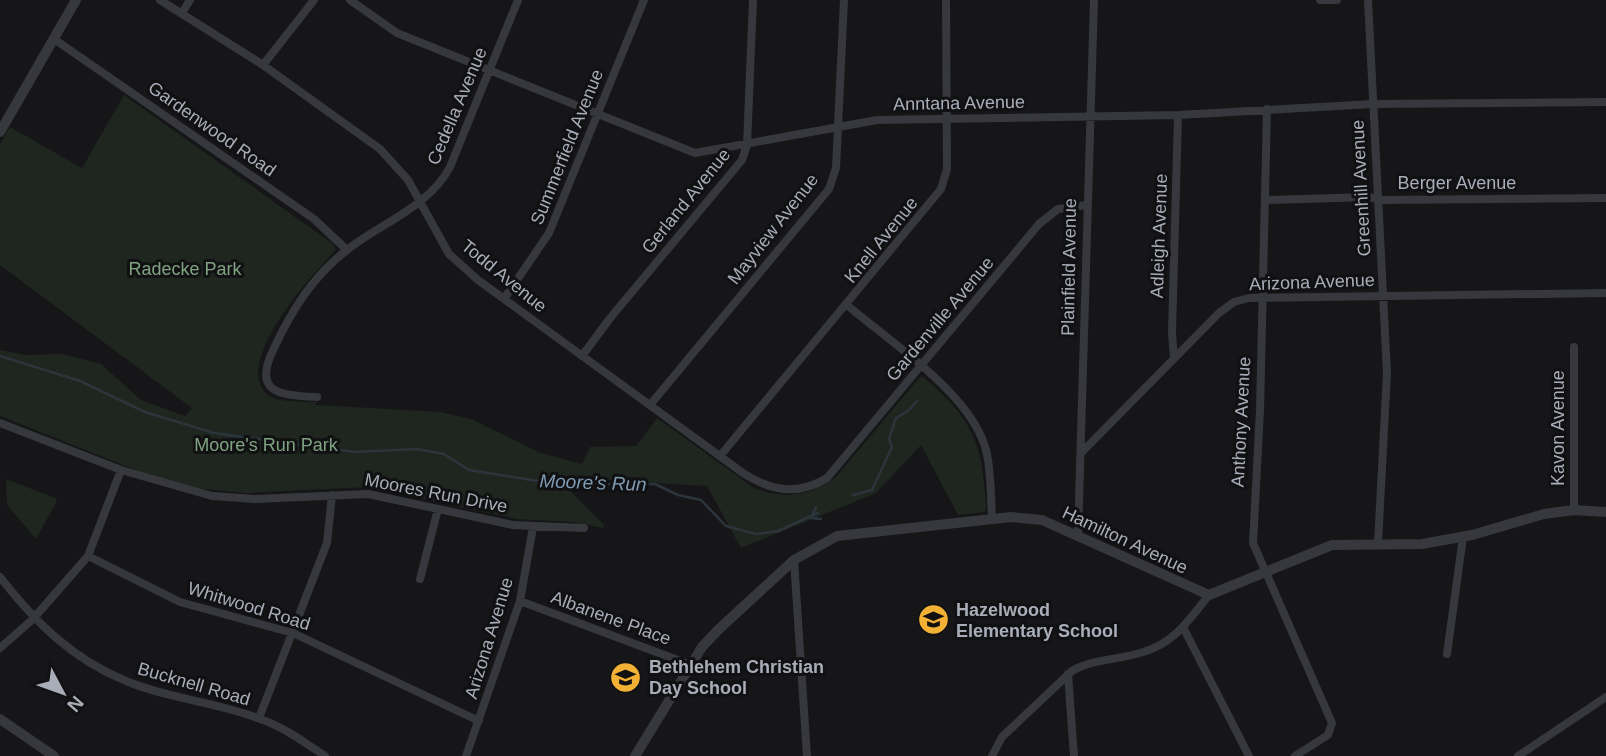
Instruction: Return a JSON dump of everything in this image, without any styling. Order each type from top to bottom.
[{"type":"street","points":[[0,132],[76,0]]},
{"type":"street","name":"Todd Avenue","points":[[160,0],[263,65],[380,149],[401,171],[449,254],[505,299],[720,456],[762,485],[778,489],[808,488],[831,474]]},
{"type":"street","points":[[182,13],[190,0]]},
{"type":"street","points":[[263,65],[314,0]]},
{"type":"street","name":"Anntana Avenue","points":[[351,0],[397,33],[695,153],[877,121],[1178,115],[1373,104],[1606,102]]},
{"type":"street","name":"Cedella Avenue","points":[[317,397],[274,390],[268,386],[264,373],[285,325],[308,288],[347,250],[420,201],[440,184],[450,167],[518,0]]},
{"type":"street","name":"Summerfield Avenue","points":[[505,299],[549,233],[645,0]]},
{"type":"street","name":"Gerland Avenue","points":[[582,356],[611,317],[736,170],[747,145],[753,0]]},
{"type":"street","name":"Mayview Avenue","points":[[650,405],[823,198],[836,168],[844,0]]},
{"type":"street","name":"Knell Avenue","points":[[720,456],[848,306],[941,189],[947,169],[946,0]]},
{"type":"street","name":"Plainfield Avenue","points":[[1078,535],[1094,0]]},
{"type":"street","points":[[1320,0],[1337,0]]},
{"type":"street","name":"Greenhill Avenue","points":[[1368,0],[1387,373],[1378,543]]},
{"type":"street","name":"Gardenwood Road","points":[[54,39],[314,219],[347,250]]},
{"type":"street","name":"Anthony Avenue","points":[[1267,109],[1260,410],[1253,543],[1332,720],[1328,735],[1295,756]]},
{"type":"street","name":"Adleigh Avenue","points":[[1174,358],[1172,332],[1178,115]]},
{"type":"street","name":"Berger Avenue","points":[[1266,200],[1606,198]]},
{"type":"street","name":"Gardenville Avenue","points":[[831,474],[1048,215],[1067,207],[1086,205]]},
{"type":"street","name":"Arizona Avenue","points":[[1081,453],[1228,305],[1261,298],[1606,293]]},
{"type":"street","points":[[848,306],[959,400],[983,440],[987,454],[992,519]]},
{"type":"street","name":"Kavon Avenue","points":[[1574,347],[1574,510]]},
{"type":"street","name":"Moores Run Drive","points":[[0,423],[121,470],[189,492],[220,497],[368,494],[533,527],[584,528]]},
{"type":"street","points":[[0,648],[33,619],[88,556],[121,470]]},
{"type":"street","points":[[259,718],[327,543],[332,495]]},
{"type":"street","points":[[420,579],[438,509]]},
{"type":"street","points":[[992,756],[1002,737],[1068,674],[1083,665],[1140,653],[1169,640],[1184,628],[1209,595],[1332,545],[1422,544],[1463,537],[1526,517],[1574,510],[1606,512]]},
{"type":"street","name":"Hamilton Avenue","points":[[635,756],[691,665],[718,629],[794,560],[837,536],[1011,517],[1042,520],[1209,595]]},
{"type":"street","name":"Arizona Avenue","points":[[466,756],[520,601],[533,527]]},
{"type":"street","points":[[1447,654],[1463,537]]},
{"type":"street","name":"Whitwood Road","points":[[88,556],[180,602],[293,633],[479,721]]},
{"type":"street","points":[[794,560],[807,756]]},
{"type":"street","name":"Bucknell Road","points":[[0,577],[33,619],[90,663],[125,681],[259,718],[325,756]]},
{"type":"street","name":"Albanene Place","points":[[520,601],[691,665]]},
{"type":"street","points":[[1184,628],[1248,756]]},
{"type":"street","points":[[1068,674],[1074,756]]},
{"type":"street","points":[[1518,756],[1606,697]]},
{"type":"street","points":[[0,719],[54,756]]},
{"type":"green space","points":[[124,95],[333,244],[336,250],[294,298],[267,342],[259,363],[259,381],[272,398],[316,402],[316,405],[440,412],[471,419],[541,453],[582,464],[590,447],[636,446],[657,418],[754,488],[787,495],[807,492],[836,477],[920,377],[923,377],[948,400],[973,436],[982,466],[985,512],[958,515],[921,445],[876,493],[741,548],[707,486],[556,477],[604,525],[603,528],[572,522],[517,519],[369,487],[245,493],[194,488],[141,472],[0,416],[0,350],[26,355],[62,354],[101,364],[141,400],[185,416],[192,408],[0,265],[0,144],[10,127],[82,168]]},
{"type":"green space","points":[[6,479],[57,501],[36,539],[7,505]]},
{"type":"waterway","name":"Moore's Run","points":[[0,356],[80,381],[145,412],[214,433],[355,452],[417,449],[444,454],[469,470],[556,484],[655,484],[678,495],[701,500],[726,526],[756,534],[778,531],[818,513]]},
{"type":"waterway","points":[[853,495],[872,490],[892,447],[889,439],[896,418],[908,411],[917,401]]},
{"type":"waterway","name":"Moore's Run","points":[[811,518],[816,507]]},
{"type":"waterway","name":"Moore's Run","points":[[811,518],[821,519]]},
{"type":"place","name":"Hazelwood Elementary School","points":[[933,620]]},
{"type":"place","name":"Bethlehem Christian Day School","points":[[626,677]]},
{"type":"park label","name":"Radecke Park","points":[[185,269]]},
{"type":"park label","name":"Moore's Run Park","points":[[266,445]]}]
